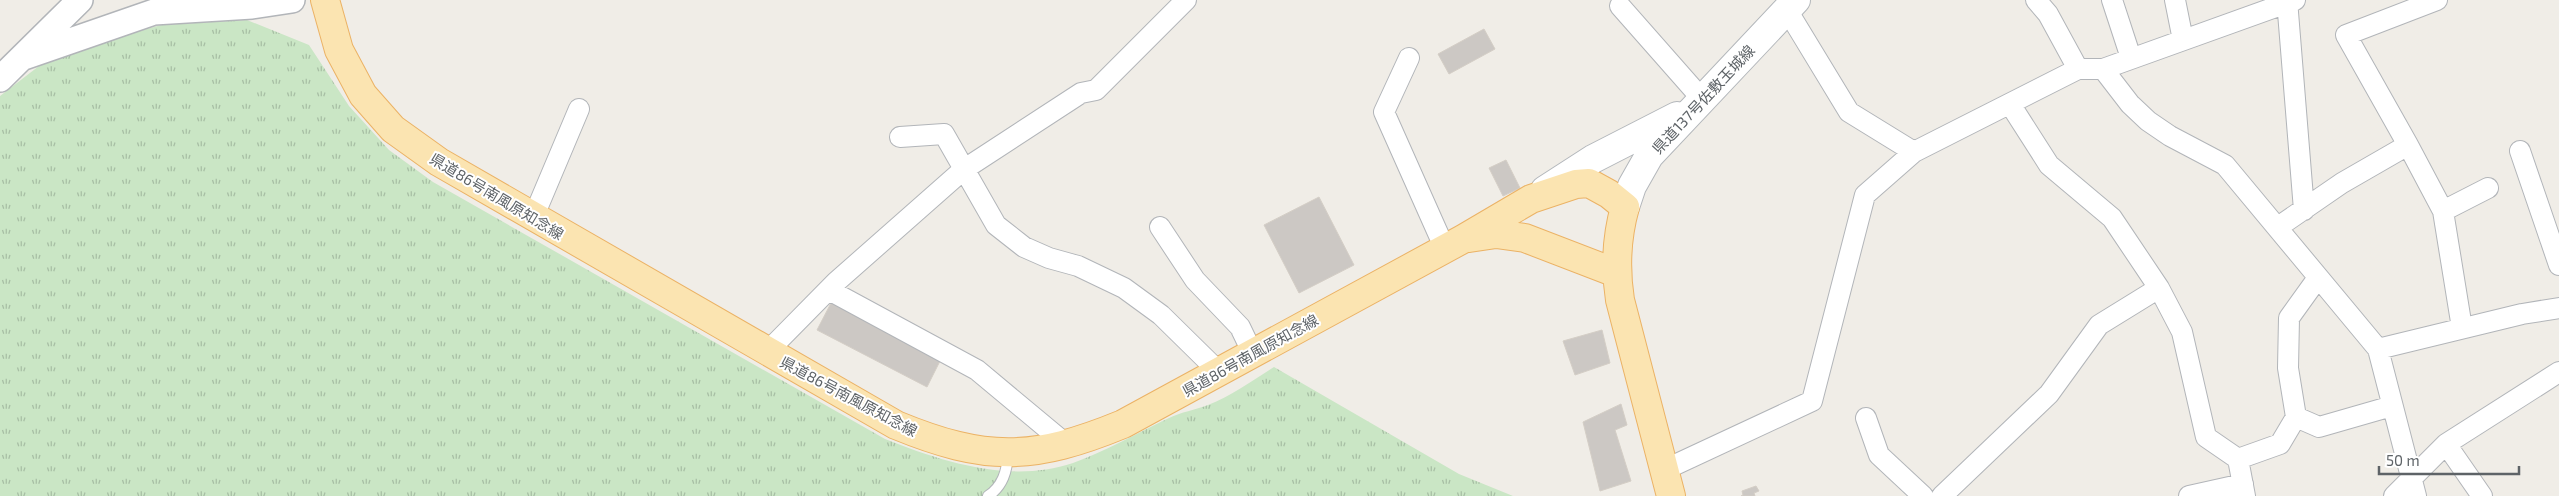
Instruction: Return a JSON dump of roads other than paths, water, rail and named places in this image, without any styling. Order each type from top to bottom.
[{"type":"main road","name":"県道86号南風原知念線","points":[[325,0],[338,50],[363,95],[393,129],[439,162],[533,218],[896,424],[914,432],[967,449],[1008,453],[1037,451],[1067,446],[1123,424],[1220,373],[1454,244],[1531,199],[1576,184],[1589,183],[1609,194],[1625,207]]},
{"type":"main road","name":"県道137号佐敷玉城線","points":[[1625,207],[1632,186],[1649,156],[1792,5]]},
{"type":"main road","points":[[1531,199],[1608,151],[1695,106]]},
{"type":"main road","points":[[1625,207],[1618,234],[1616,273],[1624,319],[1671,496]]},
{"type":"main road","name":"県道86号南風原知念線","points":[[1454,244],[1496,234],[1525,238],[1616,273]]},
{"type":"street","points":[[0,79],[80,0]]},
{"type":"street","points":[[24,57],[154,12],[252,6],[292,0]]},
{"type":"street","points":[[768,351],[829,290],[963,170],[1081,93],[1096,90],[1186,0]]},
{"type":"street","points":[[2036,0],[2048,14],[2078,69]]},
{"type":"street","points":[[2112,0],[2131,58]]},
{"type":"street","points":[[2175,0],[2183,40]]},
{"type":"street","points":[[2437,0],[2346,35],[2443,211],[2462,328]]},
{"type":"street","points":[[1664,470],[1812,401],[1865,195],[1914,152],[2078,69],[2102,69],[2290,1],[2304,210]]},
{"type":"street","points":[[1792,5],[1849,112],[1914,152]]},
{"type":"street","points":[[1620,6],[1695,106]]},
{"type":"street","points":[[1409,58],[1384,112],[1454,244]]},
{"type":"street","points":[[2102,69],[2130,104],[2148,121],[2170,136],[2226,165],[2278,227],[2318,279],[2378,349],[2414,488]]},
{"type":"street","points":[[2010,104],[2050,164],[2112,218],[2159,288],[2182,332],[2206,437],[2238,459],[2244,490],[2188,496]]},
{"type":"street","points":[[533,218],[579,109]]},
{"type":"street","points":[[900,138],[944,134],[996,225],[1024,247],[1049,258],[1078,266],[1124,288],[1161,315],[1220,373]]},
{"type":"street","points":[[2278,227],[2342,183],[2408,145]]},
{"type":"street","points":[[2520,151],[2559,265]]},
{"type":"street","points":[[2443,211],[2488,188]]},
{"type":"street","points":[[1160,226],[1195,280],[1240,327],[1253,354]]},
{"type":"street","points":[[2238,459],[2280,444],[2296,417],[2288,368],[2288,318],[2318,279]]},
{"type":"street","points":[[1942,496],[2050,394],[2099,325],[2159,288]]},
{"type":"street","points":[[829,290],[977,370],[1067,446]]},
{"type":"street","points":[[2378,349],[2462,328],[2559,308]]},
{"type":"street","points":[[2394,496],[2414,488],[2446,444],[2556,378]]},
{"type":"street","points":[[2296,417],[2319,427],[2392,406]]},
{"type":"street","points":[[1866,418],[1879,455],[1915,494]]},
{"type":"street","points":[[2446,444],[2482,496]]},
{"type":"lane","points":[[988,496],[999,486],[1004,478],[1008,453]]}]
